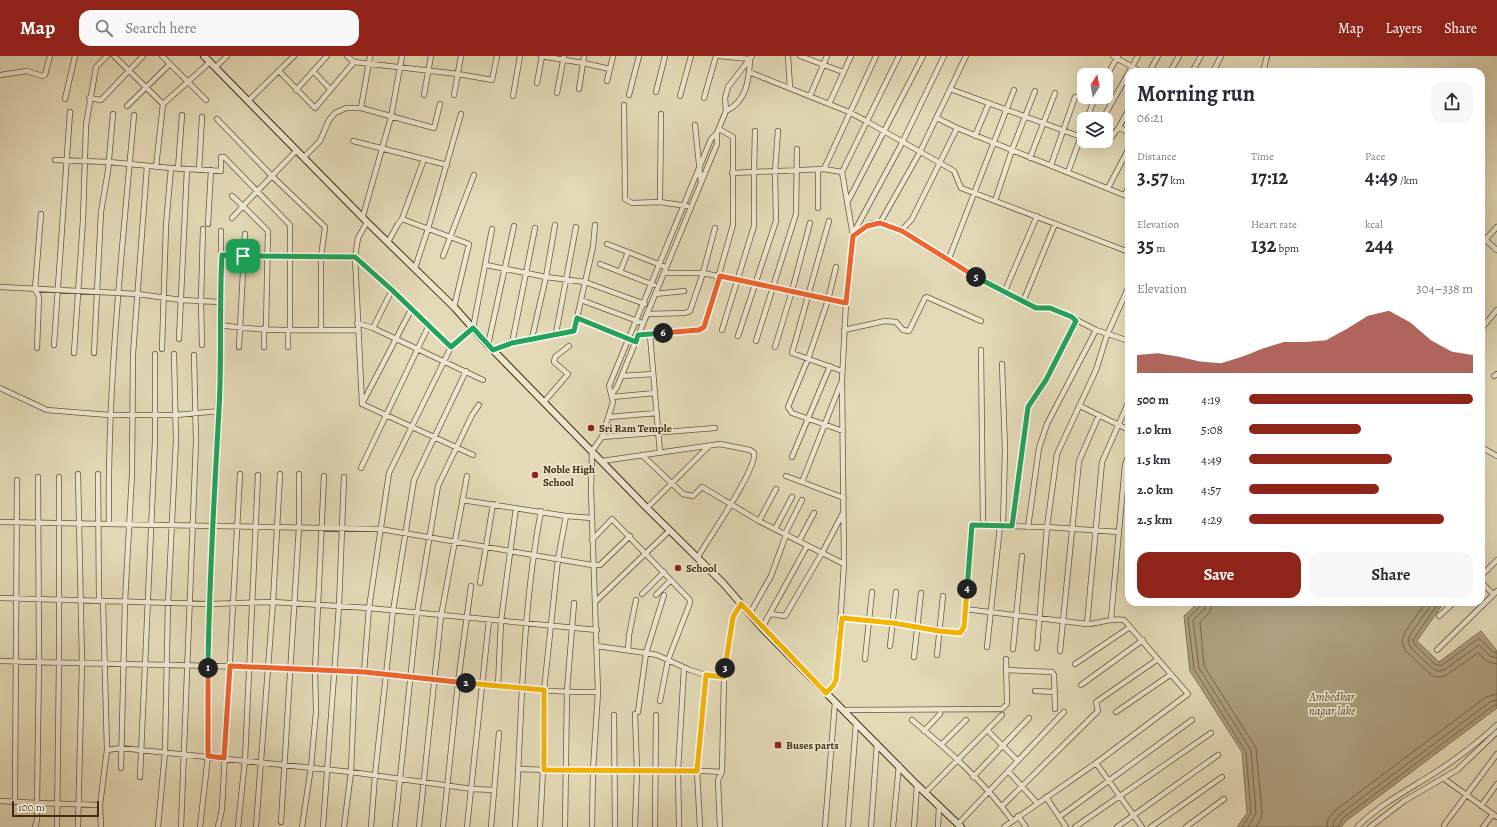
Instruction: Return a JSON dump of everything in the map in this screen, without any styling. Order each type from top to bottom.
[{"type":"street","points":[[0,75],[27,71],[42,76],[45,75],[50,56]]},
{"type":"street","points":[[65,99],[75,56]]},
{"type":"street","points":[[74,353],[86,125],[89,98],[96,67],[107,56]]},
{"type":"street","points":[[114,56],[163,104]]},
{"type":"street","points":[[89,98],[101,100],[143,56]]},
{"type":"street","points":[[162,56],[189,81],[206,100]]},
{"type":"street","points":[[204,56],[363,216],[367,222],[454,307],[488,345],[698,557],[762,628],[899,765],[917,785],[960,825],[988,791],[1064,712]]},
{"type":"street","points":[[216,67],[227,56]]},
{"type":"street","points":[[248,101],[280,72],[294,56]]},
{"type":"street","points":[[296,90],[327,56]]},
{"type":"street","points":[[347,56],[354,62],[429,70],[492,80],[497,56]]},
{"type":"street","points":[[361,108],[370,56]]},
{"type":"street","points":[[363,216],[391,117],[402,56]]},
{"type":"street","points":[[424,95],[431,56]]},
{"type":"street","points":[[454,95],[461,56]]},
{"type":"street","points":[[513,96],[520,56]]},
{"type":"street","points":[[537,83],[541,56],[564,58],[610,69]]},
{"type":"street","points":[[579,89],[584,56]]},
{"type":"street","points":[[607,81],[613,56]]},
{"type":"street","points":[[629,95],[639,56]]},
{"type":"street","points":[[656,92],[666,56]]},
{"type":"street","points":[[680,96],[692,56]]},
{"type":"street","points":[[704,98],[716,56]]},
{"type":"street","points":[[719,56],[751,58]]},
{"type":"street","points":[[788,56],[790,88]]},
{"type":"street","points":[[802,56],[843,72]]},
{"type":"street","points":[[810,96],[827,56]]},
{"type":"street","points":[[829,104],[851,56]]},
{"type":"street","points":[[824,169],[876,56]]},
{"type":"street","points":[[826,693],[833,686],[836,680],[842,618],[844,564],[842,371],[846,303],[853,236],[842,172],[899,56]]},
{"type":"street","points":[[847,203],[923,56]]},
{"type":"street","points":[[853,236],[902,143],[944,56]]},
{"type":"street","points":[[880,223],[920,152],[966,56]]},
{"type":"street","points":[[1132,66],[1138,56]]},
{"type":"street","points":[[1151,68],[1158,56]]},
{"type":"street","points":[[1172,68],[1180,56]]},
{"type":"street","points":[[1194,68],[1201,56]]},
{"type":"street","points":[[1215,68],[1222,56]]},
{"type":"street","points":[[1264,68],[1267,56]]},
{"type":"street","points":[[1110,68],[1116,57],[1135,68]]},
{"type":"street","points":[[557,93],[564,58]]},
{"type":"street","points":[[726,111],[734,107],[742,98],[747,87],[751,58]]},
{"type":"street","points":[[612,396],[622,376],[717,144],[718,131],[726,111],[728,87],[751,58]]},
{"type":"street","points":[[156,167],[163,104],[210,62]]},
{"type":"street","points":[[280,72],[315,108],[354,62]]},
{"type":"street","points":[[127,106],[170,64]]},
{"type":"street","points":[[313,71],[330,89]]},
{"type":"street","points":[[749,72],[849,112],[866,121],[902,143],[954,171],[961,188],[975,192],[1125,250]]},
{"type":"street","points":[[1107,112],[1125,79]]},
{"type":"street","points":[[950,89],[1077,135]]},
{"type":"street","points":[[948,261],[1014,90]]},
{"type":"street","points":[[995,201],[1012,150],[1036,91]]},
{"type":"street","points":[[1030,158],[1055,93]]},
{"type":"street","points":[[1051,166],[1075,97]]},
{"type":"street","points":[[975,136],[989,103]]},
{"type":"street","points":[[304,157],[320,141],[325,124],[335,113],[346,108],[361,108],[434,128],[440,104]]},
{"type":"street","points":[[624,105],[625,199],[632,204],[660,202],[691,206]]},
{"type":"street","points":[[54,345],[70,112]]},
{"type":"street","points":[[94,353],[101,212],[109,162],[113,114]]},
{"type":"street","points":[[178,169],[182,114]]},
{"type":"street","points":[[415,268],[428,229],[461,114]]},
{"type":"street","points":[[660,202],[661,114]]},
{"type":"street","points":[[109,524],[110,415],[117,293],[134,115]]},
{"type":"street","points":[[1113,135],[1125,116]]},
{"type":"street","points":[[199,170],[202,117]]},
{"type":"street","points":[[937,118],[975,136],[1125,195]]},
{"type":"street","points":[[217,119],[272,176],[325,227],[321,257],[321,330]]},
{"type":"street","points":[[695,125],[701,183]]},
{"type":"street","points":[[1119,127],[1125,131]]},
{"type":"street","points":[[902,231],[912,219],[957,128]]},
{"type":"street","points":[[592,827],[593,770],[598,692],[597,630],[592,565],[592,451],[602,438],[613,402],[609,386],[711,139],[718,131]]},
{"type":"street","points":[[638,335],[703,329],[720,276],[733,225],[732,173],[734,137],[718,131]]},
{"type":"street","points":[[722,330],[755,220],[755,131]]},
{"type":"street","points":[[738,336],[754,283],[776,221],[775,171],[778,131]]},
{"type":"street","points":[[353,141],[447,165]]},
{"type":"street","points":[[1068,172],[1078,148]]},
{"type":"street","points":[[756,341],[796,214],[797,149]]},
{"type":"street","points":[[232,218],[297,150]]},
{"type":"street","points":[[1108,188],[1125,156]]},
{"type":"street","points":[[55,160],[130,163],[178,169],[221,171],[221,157],[224,157],[290,225],[288,347]]},
{"type":"street","points":[[388,242],[402,219],[424,159]]},
{"type":"street","points":[[121,768],[125,602],[132,474],[133,354],[147,166]]},
{"type":"street","points":[[162,349],[162,297],[171,168]]},
{"type":"street","points":[[180,339],[187,169]]},
{"type":"street","points":[[732,173],[824,169],[842,172]]},
{"type":"street","points":[[208,224],[211,170]]},
{"type":"street","points":[[818,170],[818,208]]},
{"type":"street","points":[[443,256],[474,175]]},
{"type":"street","points":[[232,196],[268,231],[264,347]]},
{"type":"street","points":[[37,348],[39,297],[35,289],[41,214]]},
{"type":"street","points":[[1004,293],[1037,216]]},
{"type":"street","points":[[402,219],[449,238],[469,244],[454,307]]},
{"type":"street","points":[[829,221],[792,354],[842,371]]},
{"type":"street","points":[[362,404],[357,330],[355,257],[358,238],[367,222]]},
{"type":"street","points":[[775,347],[792,292],[810,223]]},
{"type":"street","points":[[853,236],[867,226],[880,223],[902,231],[948,261],[1004,293],[1036,308],[1050,308],[1059,311],[1072,317],[1076,321],[1107,335],[1125,340]]},
{"type":"street","points":[[1023,302],[1055,224]]},
{"type":"street","points":[[532,338],[546,277],[555,225]]},
{"type":"street","points":[[493,350],[532,338],[574,331],[593,247],[595,225]]},
{"type":"street","points":[[488,345],[506,269],[514,226]]},
{"type":"street","points":[[512,343],[535,228]]},
{"type":"street","points":[[556,333],[576,228]]},
{"type":"street","points":[[647,314],[685,313],[690,311],[703,273],[715,228]]},
{"type":"street","points":[[202,345],[201,301],[203,229]]},
{"type":"street","points":[[364,672],[369,608],[389,473],[451,347],[473,328],[492,229]]},
{"type":"street","points":[[1496,230],[1486,239],[1497,250]]},
{"type":"street","points":[[200,827],[208,756],[209,604],[219,411],[222,255],[220,232]]},
{"type":"street","points":[[239,347],[245,234]]},
{"type":"street","points":[[608,244],[666,268]]},
{"type":"street","points":[[620,272],[628,252]]},
{"type":"street","points":[[222,255],[355,257],[412,308],[451,347]]},
{"type":"street","points":[[600,264],[658,287]]},
{"type":"street","points":[[486,266],[546,277],[585,282],[650,306]]},
{"type":"street","points":[[836,267],[828,300],[808,359],[788,407],[790,412],[843,431]]},
{"type":"street","points":[[664,273],[703,273],[738,279],[846,303]]},
{"type":"street","points":[[0,287],[138,294],[181,300],[220,302]]},
{"type":"street","points":[[373,328],[392,290]]},
{"type":"street","points":[[655,294],[684,291]]},
{"type":"street","points":[[1037,648],[1047,527],[1057,454],[1096,370],[1107,335],[1125,295]]},
{"type":"street","points":[[844,330],[885,321],[896,322],[903,330],[909,331],[925,298],[927,297],[981,321]]},
{"type":"street","points":[[581,300],[643,323]]},
{"type":"street","points":[[362,404],[412,308]]},
{"type":"street","points":[[1485,325],[1497,310]]},
{"type":"street","points":[[577,318],[636,342]]},
{"type":"street","points":[[1012,526],[1028,407],[1046,380],[1076,321]]},
{"type":"street","points":[[357,323],[373,328],[483,380]]},
{"type":"street","points":[[220,325],[240,328],[289,330],[357,330]]},
{"type":"street","points":[[361,468],[429,325]]},
{"type":"street","points":[[1028,527],[1039,448],[1047,424],[1096,330]]},
{"type":"street","points":[[650,335],[660,453]]},
{"type":"street","points":[[544,402],[568,374],[554,362],[555,357],[569,346]]},
{"type":"street","points":[[981,350],[983,525]]},
{"type":"street","points":[[140,777],[146,663],[155,415],[155,354]]},
{"type":"street","points":[[158,827],[165,752],[166,664],[176,415],[174,354]]},
{"type":"street","points":[[181,827],[197,414],[194,355]]},
{"type":"street","points":[[987,647],[1001,526],[1006,450],[1002,364]]},
{"type":"street","points":[[792,457],[830,366]]},
{"type":"street","points":[[371,827],[374,775],[393,611],[414,480],[466,371]]},
{"type":"street","points":[[622,376],[653,374]]},
{"type":"street","points":[[802,482],[842,380]]},
{"type":"street","points":[[0,388],[47,410],[110,415],[176,415],[219,411]]},
{"type":"street","points":[[612,396],[655,393]]},
{"type":"street","points":[[362,404],[473,455]]},
{"type":"street","points":[[395,827],[417,613],[438,486],[456,447],[479,405]]},
{"type":"street","points":[[1080,406],[1125,428]]},
{"type":"street","points":[[1087,624],[1102,462],[1125,410]]},
{"type":"street","points":[[609,417],[657,414]]},
{"type":"street","points":[[1060,652],[1078,461],[1099,415]]},
{"type":"street","points":[[602,438],[715,428]]},
{"type":"street","points":[[602,461],[642,454],[708,447],[720,444],[750,450],[754,453],[753,463],[698,557]]},
{"type":"street","points":[[648,508],[708,447]]},
{"type":"street","points":[[1485,449],[1497,456]]},
{"type":"street","points":[[642,454],[673,484],[688,496],[693,496],[702,487],[759,521],[844,564]]},
{"type":"street","points":[[1111,619],[1125,465]]},
{"type":"street","points":[[78,474],[82,662],[80,805],[78,827]]},
{"type":"street","points":[[98,474],[98,524],[107,750],[100,805],[101,827]]},
{"type":"street","points":[[218,827],[222,809],[236,526],[240,474]]},
{"type":"street","points":[[238,827],[245,760],[254,526],[258,474]]},
{"type":"street","points":[[256,827],[269,667],[280,474]]},
{"type":"street","points":[[281,822],[299,527],[299,474]]},
{"type":"street","points":[[302,827],[311,767],[316,712],[315,670],[324,476]]},
{"type":"street","points":[[419,827],[441,616],[467,476]]},
{"type":"street","points":[[786,476],[844,498]]},
{"type":"street","points":[[35,827],[37,820],[39,661],[38,477]]},
{"type":"street","points":[[57,827],[59,477]]},
{"type":"street","points":[[323,827],[329,769],[339,606],[344,477]]},
{"type":"street","points":[[15,802],[17,480]]},
{"type":"street","points":[[759,521],[776,489]]},
{"type":"street","points":[[774,529],[792,496]]},
{"type":"street","points":[[462,500],[566,516],[592,518]]},
{"type":"street","points":[[749,614],[771,576],[785,535],[802,500]]},
{"type":"street","points":[[480,583],[493,504]]},
{"type":"street","points":[[498,686],[501,621],[516,508]]},
{"type":"street","points":[[515,827],[522,688],[527,624],[533,555],[541,511]]},
{"type":"street","points":[[771,614],[784,616],[822,553],[844,512]]},
{"type":"street","points":[[799,541],[814,513]]},
{"type":"street","points":[[540,827],[544,770],[544,690],[558,559],[566,516]]},
{"type":"street","points":[[592,540],[612,519],[684,592],[690,600],[668,660],[660,701]]},
{"type":"street","points":[[0,522],[380,529],[592,565],[600,565],[630,536]]},
{"type":"street","points":[[842,618],[893,623],[960,633],[964,627],[972,525],[1047,527],[1119,532]]},
{"type":"street","points":[[595,602],[647,554],[670,530]]},
{"type":"street","points":[[762,628],[807,546]]},
{"type":"street","points":[[1013,649],[1015,615],[1022,556]]},
{"type":"street","points":[[1485,572],[1497,560]]},
{"type":"street","points":[[642,594],[664,572]]},
{"type":"street","points":[[656,595],[671,580]]},
{"type":"street","points":[[1485,585],[1495,592],[1485,602]]},
{"type":"street","points":[[443,827],[458,682],[471,586]]},
{"type":"street","points":[[865,659],[872,592]]},
{"type":"street","points":[[890,646],[896,592]]},
{"type":"street","points":[[914,657],[921,593]]},
{"type":"street","points":[[635,827],[637,713],[646,653],[664,595]]},
{"type":"street","points":[[937,656],[942,596]]},
{"type":"street","points":[[0,598],[209,604],[273,602],[369,608],[597,630]]},
{"type":"street","points":[[628,650],[629,635],[636,600]]},
{"type":"street","points":[[565,827],[564,771],[567,692],[574,603]]},
{"type":"street","points":[[720,827],[718,780],[722,772],[724,677],[733,617],[741,604]]},
{"type":"street","points":[[1439,616],[1450,606]]},
{"type":"street","points":[[1437,650],[1481,606]]},
{"type":"street","points":[[965,609],[1087,624],[1099,624],[1111,619],[1124,620],[1188,694],[1096,763],[1004,827]]},
{"type":"street","points":[[467,827],[489,620]]},
{"type":"street","points":[[1075,664],[1130,627]]},
{"type":"street","points":[[1082,685],[1142,640]]},
{"type":"street","points":[[597,646],[646,653],[706,675],[724,677]]},
{"type":"street","points":[[843,710],[1006,708],[1006,659]]},
{"type":"street","points":[[1002,806],[1098,711],[1096,702],[1158,659]]},
{"type":"street","points":[[0,661],[124,664],[146,663],[269,667],[364,672],[567,692],[598,692]]},
{"type":"street","points":[[679,827],[678,770],[684,668]]},
{"type":"street","points":[[1006,670],[1052,672],[1054,675],[1055,709]]},
{"type":"street","points":[[344,827],[351,772],[355,672]]},
{"type":"street","points":[[700,827],[697,771],[706,675]]},
{"type":"street","points":[[1116,712],[1170,675]]},
{"type":"street","points":[[1035,691],[1055,692]]},
{"type":"street","points":[[825,827],[835,702]]},
{"type":"street","points":[[924,731],[940,714]]},
{"type":"street","points":[[926,792],[1002,714]]},
{"type":"street","points":[[614,715],[615,827]]},
{"type":"street","points":[[655,827],[656,715]]},
{"type":"street","points":[[973,777],[1029,718]]},
{"type":"street","points":[[912,720],[941,744],[988,791],[1002,806],[1012,820]]},
{"type":"street","points":[[941,744],[966,720]]},
{"type":"street","points":[[1059,817],[1192,720]]},
{"type":"street","points":[[848,827],[856,723]]},
{"type":"street","points":[[1356,827],[1370,814],[1435,773],[1483,738],[1497,725]]},
{"type":"street","points":[[987,730],[1018,761]]},
{"type":"street","points":[[1370,827],[1404,801],[1457,770],[1497,732]]},
{"type":"street","points":[[491,827],[499,733]]},
{"type":"street","points":[[1075,827],[1211,733]]},
{"type":"street","points":[[871,827],[877,743]]},
{"type":"street","points":[[107,750],[121,748],[208,756],[329,769],[472,789],[494,790]]},
{"type":"street","points":[[1444,825],[1497,754]]},
{"type":"street","points":[[1117,827],[1218,755]]},
{"type":"street","points":[[1096,763],[1142,827]]},
{"type":"street","points":[[893,827],[899,765]]},
{"type":"street","points":[[519,769],[564,771],[678,770],[722,772]]},
{"type":"street","points":[[1008,771],[1037,803]]},
{"type":"street","points":[[1151,827],[1222,777]]},
{"type":"street","points":[[1443,778],[1495,816],[1483,827]]},
{"type":"street","points":[[1481,806],[1497,784]]},
{"type":"street","points":[[914,827],[917,785]]},
{"type":"street","points":[[1046,797],[1066,827]]},
{"type":"street","points":[[1186,827],[1224,799]]},
{"type":"street","points":[[0,801],[100,805]]},
{"type":"street","points":[[938,827],[939,805]]},
{"type":"street","points":[[1018,816],[1026,827]]},
{"type":"water","name":"Ambedkar nagar lake","points":[[1195,606],[1441,606],[1417,641],[1439,662],[1481,631],[1497,651],[1497,708],[1346,821],[1341,827],[1237,827],[1247,813],[1242,752],[1190,671],[1184,616]]},
{"type":"place","name":"Sri Ram Temple","points":[[591,428]]},
{"type":"place","name":"Noble High School","points":[[535,475]]},
{"type":"place","name":"School","points":[[678,568]]},
{"type":"place","name":"Buses parts","points":[[778,745]]},
{"type":"route","points":[[874,223],[880,223],[902,231],[948,261],[1004,293],[1036,308],[1050,308],[1059,311],[1072,317],[1076,321],[1046,380],[1028,407],[1012,526],[972,525],[963,631],[957,633],[893,623],[842,618],[836,680],[833,686],[826,693],[762,628],[741,604],[733,617],[724,677],[706,675],[697,771],[544,770],[544,690],[364,672],[249,666],[230,666],[224,758],[208,756],[209,604],[219,411],[221,350],[220,302],[222,255],[243,256],[290,255],[355,257],[412,308],[451,347],[473,328],[493,350],[512,343],[556,333],[574,331],[577,318],[636,342],[638,335],[703,329],[720,276],[846,303],[853,236],[867,226],[874,223]]}]
